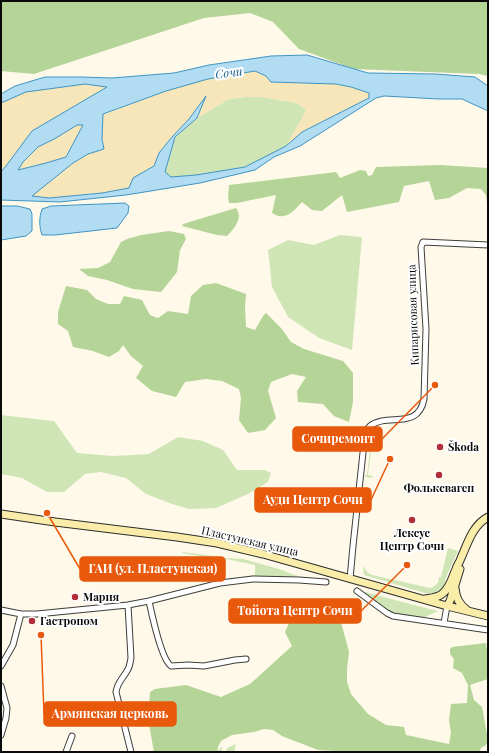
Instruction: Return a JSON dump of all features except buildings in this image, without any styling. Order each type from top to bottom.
[{"type":"main road","name":"Пластунская улица","points":[[1,514],[217,543],[263,554],[422,600],[488,616]]},
{"type":"main road","points":[[447,606],[447,599],[457,567],[471,536],[475,528],[488,517]]},
{"type":"main road","points":[[422,600],[437,597],[452,585]]},
{"type":"main road","points":[[452,585],[459,602],[468,611]]},
{"type":"street","name":"Кипарисовая улица","points":[[350,579],[365,434],[371,425],[382,421],[412,417],[422,407],[424,399],[426,329],[421,247],[423,242],[488,245]]},
{"type":"street","points":[[1,610],[21,614],[47,613],[128,605],[149,602],[207,586],[236,580],[259,579],[326,582]]},
{"type":"street","points":[[357,591],[393,616],[488,630]]},
{"type":"street","points":[[149,602],[162,650],[168,665],[176,667],[188,665],[204,666],[235,660],[246,660]]},
{"type":"street","points":[[128,605],[131,658],[127,671],[118,685],[116,692],[131,752]]},
{"type":"street","points":[[444,623],[447,606]]},
{"type":"street","points":[[1,666],[13,645],[21,614]]},
{"type":"street","points":[[1,686],[7,708],[1,735]]},
{"type":"street","points":[[66,752],[72,736]]},
{"type":"green space","points":[[1,1],[488,1],[488,76],[479,74],[354,69],[299,49],[273,22],[250,13],[204,18],[34,74],[1,71]]},
{"type":"green space","points":[[262,97],[297,103],[306,110],[286,146],[245,167],[196,175],[171,177],[165,172],[175,137],[197,118],[229,99]]},
{"type":"green space","points":[[440,165],[488,168],[488,203],[486,195],[481,189],[467,188],[449,198],[435,200],[429,181],[404,186],[399,202],[347,212],[342,195],[322,211],[312,210],[302,202],[286,216],[278,216],[272,213],[276,195],[237,203],[229,203],[228,198],[229,185],[336,172],[340,178],[360,170],[366,171],[368,176],[372,175],[376,167]]},
{"type":"green space","points":[[236,208],[239,215],[238,221],[227,236],[182,226],[183,224]]},
{"type":"green space","points":[[169,231],[184,234],[186,239],[180,250],[177,272],[161,292],[133,289],[107,280],[88,276],[79,269],[98,268],[110,262],[121,242],[127,239],[141,235]]},
{"type":"green space","points":[[340,235],[362,237],[352,350],[319,338],[288,317],[272,287],[268,250],[288,240],[314,245]]},
{"type":"green space","points":[[216,283],[246,294],[246,327],[255,330],[266,313],[282,329],[291,342],[304,349],[343,361],[353,373],[353,402],[349,422],[334,416],[323,404],[298,402],[297,391],[306,377],[292,374],[271,382],[268,391],[276,418],[265,430],[248,433],[239,420],[241,398],[239,389],[222,381],[206,379],[185,382],[176,397],[152,391],[136,378],[143,366],[131,356],[123,345],[119,351],[109,357],[93,351],[73,347],[68,331],[58,324],[58,312],[66,286],[87,290],[96,299],[108,304],[120,304],[124,296],[142,300],[150,315],[158,318],[168,311],[188,314],[191,296],[203,285]]},
{"type":"green space","points":[[1,415],[54,421],[77,453],[113,456],[149,454],[178,437],[203,441],[223,450],[237,470],[265,470],[271,473],[268,482],[248,494],[216,508],[189,509],[172,504],[146,494],[126,478],[101,472],[85,474],[64,492],[47,492],[22,478],[1,474]]},
{"type":"green space","points":[[373,432],[368,475],[373,476],[371,478],[364,475],[367,475]]},
{"type":"green space","points":[[55,517],[69,520],[160,531],[69,521]]},
{"type":"green space","points":[[171,532],[243,544],[266,551],[278,552],[265,551],[242,545]]},
{"type":"green space","points":[[448,548],[458,551],[443,588],[436,593],[428,594],[364,575],[363,566],[368,573],[372,575],[430,588],[437,584],[439,577],[441,577]]},
{"type":"green space","points":[[182,553],[243,559],[279,569],[300,577],[266,577],[201,586],[201,584],[218,580],[255,575],[255,565],[226,559],[226,561]]},
{"type":"green space","points":[[362,591],[438,611],[421,619],[393,614]]},
{"type":"green space","points":[[316,612],[341,622],[349,652],[347,682],[351,694],[368,714],[386,725],[404,727],[406,735],[449,744],[451,733],[449,720],[451,704],[467,703],[468,685],[462,673],[453,668],[454,659],[450,654],[450,649],[452,647],[486,643],[488,679],[470,685],[474,700],[482,707],[488,740],[486,745],[480,750],[480,752],[356,752],[318,750],[282,736],[273,730],[264,729],[232,735],[221,741],[217,752],[154,752],[148,719],[150,692],[155,689],[186,685],[221,697],[250,684],[292,646],[285,632],[293,614]]},
{"type":"green space","points":[[236,744],[234,752],[226,752],[227,748]]},
{"type":"green space","points":[[222,747],[221,750],[226,752],[214,752]]},
{"type":"sand","points":[[255,71],[266,76],[271,82],[336,84],[369,93],[369,98],[302,132],[286,146],[306,110],[297,103],[262,97],[229,99],[197,118],[205,98],[159,153],[154,166],[146,171],[129,188],[102,193],[49,198],[32,196],[73,163],[88,154],[104,149],[102,139],[103,115],[166,91],[208,79]]},
{"type":"sand","points":[[85,84],[108,87],[32,131],[1,172],[1,103],[26,92]]},
{"type":"sand","points":[[77,125],[83,125],[66,157],[18,170],[23,162],[38,147]]},
{"type":"water","name":"Сочи","points":[[307,55],[368,73],[435,74],[475,77],[488,86],[488,111],[462,99],[384,96],[376,98],[300,146],[274,157],[255,170],[200,183],[126,195],[60,202],[1,200],[1,172],[32,131],[107,87],[85,84],[26,92],[1,103],[1,94],[15,86],[45,77],[112,78],[174,73],[209,65],[271,56]],"holes":[[[255,71],[266,76],[271,82],[336,84],[369,93],[369,98],[302,132],[286,146],[245,167],[196,175],[171,177],[165,172],[175,137],[197,118],[206,96],[189,119],[159,153],[154,166],[133,178],[129,188],[102,193],[49,198],[32,196],[73,163],[88,154],[104,149],[102,139],[103,114],[166,91],[208,79]],[[77,125],[83,125],[66,157],[18,170],[23,162],[38,147]]]},
{"type":"water","points":[[125,203],[129,206],[128,213],[117,228],[55,235],[42,235],[40,228],[40,216],[42,209],[51,206]]},
{"type":"water","points":[[1,206],[17,206],[30,209],[32,214],[32,231],[26,236],[1,240]]},
{"type":"place","name":"Сочиремонт","points":[[435,385]]},
{"type":"place","name":"Škoda","points":[[440,447]]},
{"type":"place","name":"Ауди Центр Сочи","points":[[390,459]]},
{"type":"place","name":"Фольксваген","points":[[439,475]]},
{"type":"place","name":"ГАИ (ул. Пластунская)","points":[[47,513]]},
{"type":"place","name":"Лексус Центр Сочи","points":[[412,520]]},
{"type":"place","name":"Тойота Центр Сочи","points":[[407,565]]},
{"type":"place","name":"Мария","points":[[75,597]]},
{"type":"place","name":"Гастроном","points":[[32,621]]},
{"type":"place","name":"Армянская церковь","points":[[41,635]]}]
